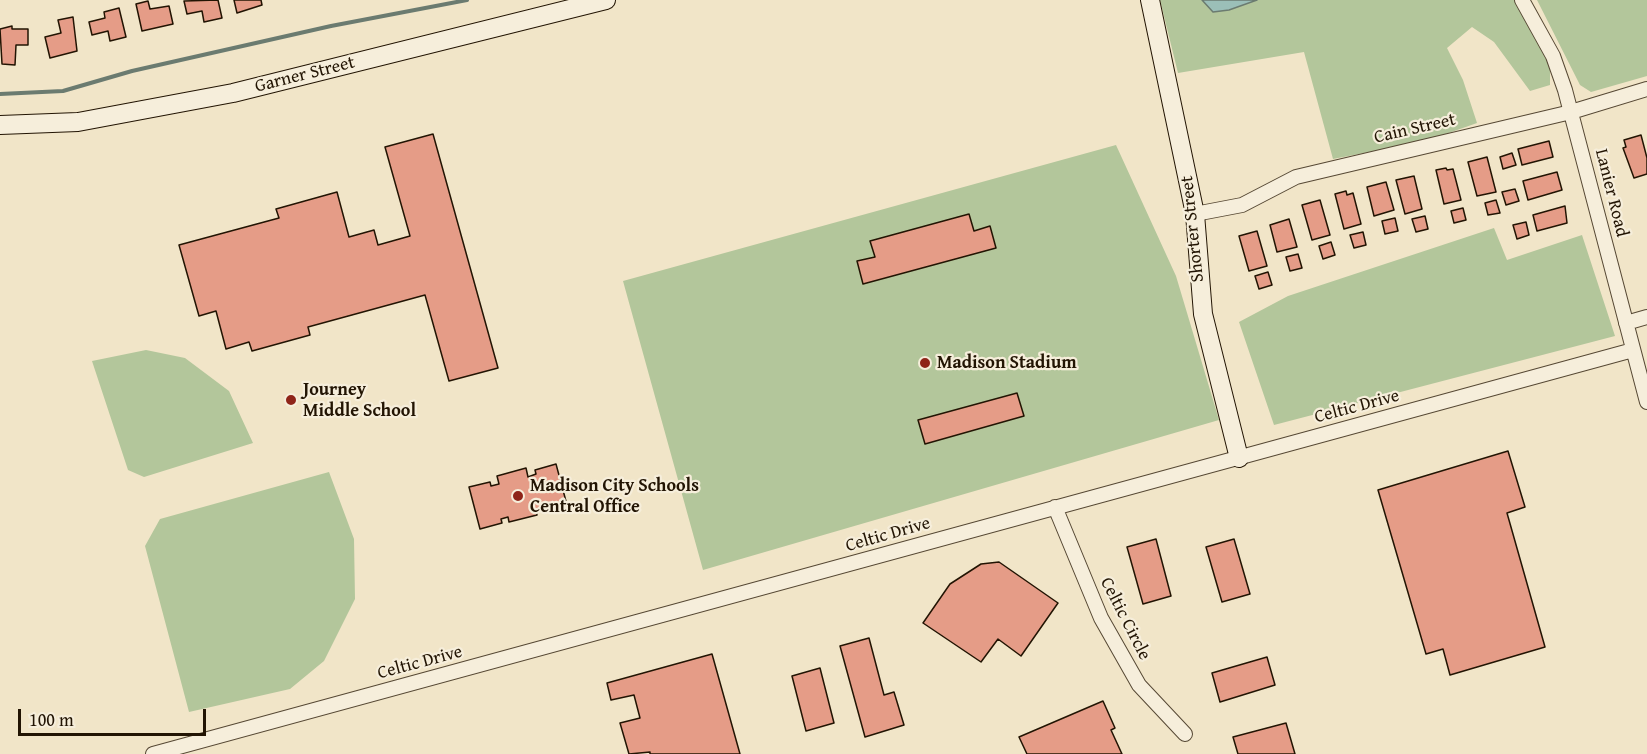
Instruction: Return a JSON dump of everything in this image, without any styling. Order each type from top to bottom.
[{"type":"street","name":"Garner Street","points":[[0,125],[78,122],[233,93],[606,0]]},
{"type":"street","name":"Shorter Street","points":[[1150,0],[1195,214],[1203,314],[1239,458]]},
{"type":"street","name":"Lanier Road","points":[[1522,0],[1553,56],[1571,112],[1647,402]]},
{"type":"street","name":"Cain Street","points":[[1195,214],[1242,205],[1296,177],[1571,112],[1647,89]]},
{"type":"street","points":[[1626,323],[1647,316]]},
{"type":"street","name":"Celtic Drive","points":[[153,754],[1633,350]]},
{"type":"street","name":"Celtic Circle","points":[[1055,507],[1101,618],[1139,685],[1185,734]]},
{"type":"green space","points":[[1160,0],[1514,0],[1550,64],[1550,85],[1530,91],[1494,42],[1472,27],[1447,48],[1463,80],[1477,123],[1426,141],[1333,159],[1304,52],[1178,73]]},
{"type":"green space","points":[[1537,0],[1647,0],[1647,76],[1591,92],[1580,85]]},
{"type":"green space","name":"Madison Stadium","points":[[1116,145],[1176,276],[1219,420],[703,570],[623,281]]},
{"type":"green space","points":[[1494,228],[1507,260],[1582,235],[1615,336],[1274,425],[1239,322],[1288,296]]},
{"type":"green space","points":[[146,350],[185,358],[229,391],[253,443],[144,477],[128,470],[92,361]]},
{"type":"green space","points":[[329,472],[354,539],[355,599],[324,661],[290,689],[189,712],[145,546],[160,519]]},
{"type":"water","points":[[1202,0],[1257,0],[1229,10],[1213,12]]},
{"type":"building","points":[[218,0],[222,18],[204,22],[202,11],[187,14],[184,1]]},
{"type":"building","points":[[234,0],[261,0],[262,5],[237,13]]},
{"type":"building","points":[[148,1],[150,9],[169,6],[173,24],[142,31],[136,4]]},
{"type":"building","points":[[119,8],[126,37],[110,41],[108,31],[92,35],[89,22],[105,18],[104,12]]},
{"type":"building","points":[[73,17],[77,51],[50,58],[45,37],[61,33],[58,20]]},
{"type":"building","points":[[12,26],[12,29],[28,29],[28,45],[16,45],[15,65],[2,64],[0,29]]},
{"type":"building","name":"Journey Middle School","points":[[433,134],[498,368],[449,381],[425,295],[308,327],[310,335],[252,351],[249,342],[226,349],[216,311],[199,316],[179,245],[279,218],[276,209],[337,192],[349,237],[374,230],[378,245],[410,236],[385,147]]},
{"type":"building","points":[[1641,135],[1647,158],[1647,174],[1634,178],[1623,148],[1626,147],[1624,140]]},
{"type":"building","points":[[1549,141],[1553,157],[1522,165],[1518,149]]},
{"type":"building","points":[[1512,153],[1516,165],[1503,169],[1500,157]]},
{"type":"building","points":[[1487,157],[1496,192],[1477,196],[1468,162]]},
{"type":"building","points":[[1446,168],[1447,170],[1453,169],[1461,200],[1444,204],[1436,170]]},
{"type":"building","points":[[1557,172],[1562,190],[1528,200],[1523,181]]},
{"type":"building","points":[[1414,176],[1422,209],[1405,214],[1396,180]]},
{"type":"building","points":[[1386,182],[1394,210],[1374,216],[1367,187]]},
{"type":"building","points":[[1515,189],[1519,201],[1506,205],[1502,192]]},
{"type":"building","points":[[1346,191],[1347,195],[1353,193],[1361,224],[1344,229],[1335,194]]},
{"type":"building","points":[[1320,200],[1330,235],[1312,240],[1302,205]]},
{"type":"building","points":[[1496,200],[1500,213],[1488,215],[1485,203]]},
{"type":"building","points":[[1565,206],[1567,223],[1537,231],[1533,215]]},
{"type":"building","points":[[1463,208],[1466,220],[1454,223],[1451,211]]},
{"type":"building","points":[[969,214],[974,231],[990,226],[996,248],[863,284],[857,261],[875,257],[870,241]]},
{"type":"building","points":[[1425,216],[1428,229],[1416,232],[1412,219]]},
{"type":"building","points":[[1395,218],[1398,231],[1385,234],[1382,221]]},
{"type":"building","points":[[1289,219],[1297,247],[1277,252],[1270,225]]},
{"type":"building","points":[[1526,222],[1529,235],[1517,239],[1513,225]]},
{"type":"building","points":[[1257,231],[1267,266],[1249,271],[1239,236]]},
{"type":"building","points":[[1363,232],[1366,245],[1354,248],[1350,235]]},
{"type":"building","points":[[1331,242],[1335,255],[1323,259],[1319,246]]},
{"type":"building","points":[[1298,254],[1302,268],[1290,271],[1286,257]]},
{"type":"building","points":[[1268,272],[1272,285],[1259,289],[1255,276]]},
{"type":"building","points":[[1017,393],[1024,416],[925,444],[918,420]]},
{"type":"building","points":[[1508,451],[1525,507],[1507,513],[1545,647],[1450,675],[1443,649],[1426,654],[1378,490]]},
{"type":"building","name":"Madison City Schools Central Office","points":[[556,464],[567,505],[546,512],[544,507],[536,509],[537,515],[509,522],[508,517],[501,519],[502,523],[480,529],[469,487],[490,482],[491,486],[499,484],[497,476],[526,468],[528,477],[536,474],[535,470]]},
{"type":"building","points":[[1156,539],[1171,596],[1143,604],[1127,547]]},
{"type":"building","points":[[1234,539],[1250,594],[1222,602],[1206,547]]},
{"type":"building","points":[[999,562],[1058,603],[1021,656],[998,639],[981,662],[923,623],[950,584],[981,564]]},
{"type":"building","points":[[869,638],[884,695],[894,692],[904,725],[865,737],[840,646]]},
{"type":"building","points":[[712,654],[740,754],[650,754],[650,752],[629,754],[620,723],[640,718],[634,695],[611,700],[607,683]]},
{"type":"building","points":[[1267,657],[1275,685],[1220,702],[1212,673]]},
{"type":"building","points":[[820,668],[834,723],[806,731],[792,676]]},
{"type":"building","points":[[1103,701],[1115,728],[1111,730],[1122,754],[1027,754],[1019,737]]},
{"type":"building","points":[[1286,723],[1295,754],[1238,754],[1233,737]]},
{"type":"waterway","points":[[0,94],[63,91],[132,71],[331,26],[467,0]]},
{"type":"place","name":"Madison Stadium","points":[[925,363]]},
{"type":"place","name":"Journey Middle School","points":[[291,400]]},
{"type":"place","name":"Madison City Schools Central Office","points":[[518,496]]}]
